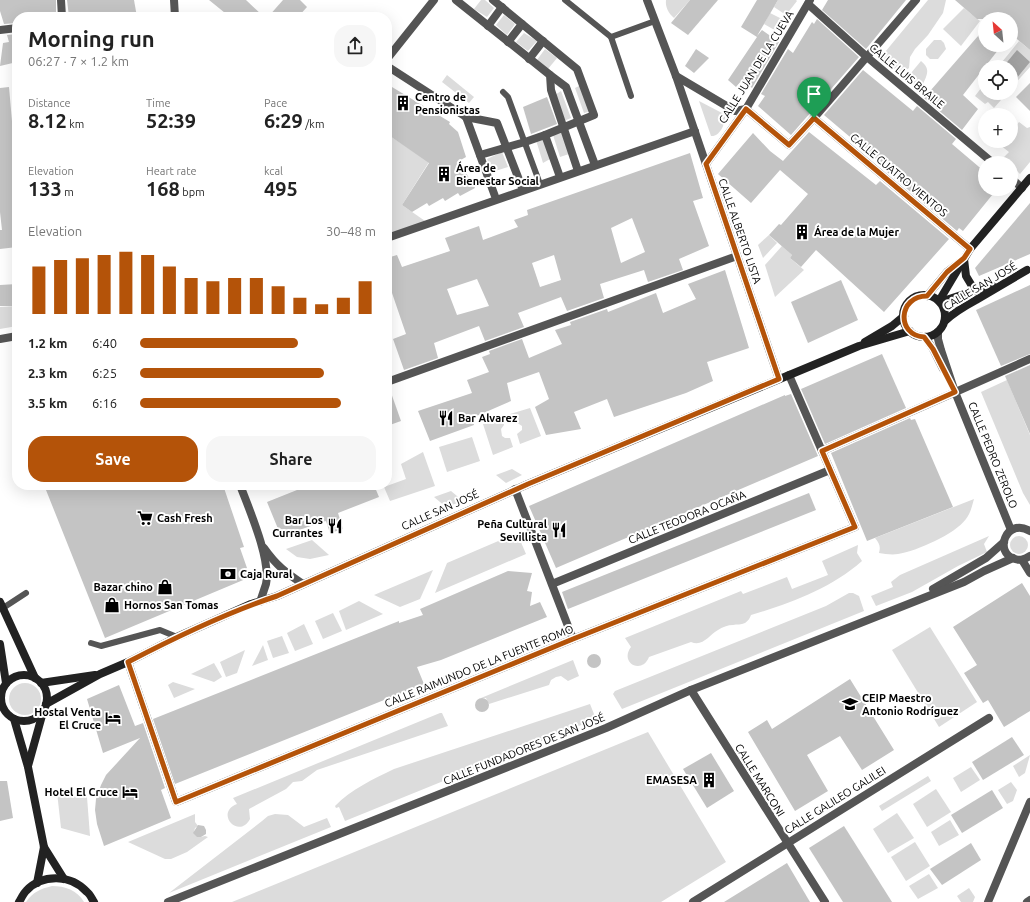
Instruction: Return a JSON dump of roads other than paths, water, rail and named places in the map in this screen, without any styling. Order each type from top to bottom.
[{"type":"main road","points":[[939,302],[970,249],[1030,178]]},
{"type":"main road","points":[[964,258],[966,276],[972,286],[983,289]]},
{"type":"main road","points":[[927,296],[947,272],[964,258]]},
{"type":"main road","name":"CALLE SAN JOSÉ","points":[[939,302],[983,289],[1029,269]]},
{"type":"main road","name":"CALLE SAN JOSÉ","points":[[945,321],[964,306],[1029,269]]},
{"type":"main road","points":[[927,296],[934,298],[939,302],[945,314],[945,321],[938,332],[924,337],[915,335],[910,331],[904,321],[905,308],[909,302],[914,298],[927,296]]},
{"type":"main road","name":"CALLE SAN JOSÉ","points":[[859,346],[892,326],[904,316]]},
{"type":"main road","name":"CALLE SAN JOSÉ","points":[[100,674],[128,662],[177,637],[303,584],[515,490],[859,346],[910,331]]},
{"type":"main road","points":[[2,605],[38,680],[45,689],[47,696],[28,767]]},
{"type":"main road","points":[[0,644],[3,688],[1,701],[3,707],[12,717],[20,721],[33,719],[44,707],[100,674]]},
{"type":"main road","points":[[3,688],[12,679],[20,676],[28,676],[38,680],[100,674]]},
{"type":"main road","points":[[0,716],[12,717]]},
{"type":"main road","points":[[12,717],[28,767],[44,847],[64,879]]},
{"type":"main road","points":[[37,883],[44,847]]},
{"type":"main road","points":[[19,902],[25,892],[37,883],[50,878],[64,879],[77,883],[88,892],[94,902]]},
{"type":"street","points":[[62,0],[62,12]]},
{"type":"street","points":[[174,0],[175,12]]},
{"type":"street","points":[[392,52],[434,0]]},
{"type":"street","points":[[456,0],[566,87],[595,165]]},
{"type":"street","points":[[464,7],[470,0]]},
{"type":"street","points":[[480,155],[525,142],[594,115],[577,69],[493,0]]},
{"type":"street","name":"CALLE ALBERTO LISTA","points":[[647,0],[676,76],[779,379]]},
{"type":"street","points":[[676,76],[735,111],[746,109],[789,145],[916,0]]},
{"type":"street","name":"CALLE LUIS BRAILE","points":[[809,2],[867,57],[985,156]]},
{"type":"street","name":"CALLE JUAN DE LA CUEVA","points":[[706,164],[746,109],[809,2]]},
{"type":"street","points":[[488,26],[502,7]]},
{"type":"street","points":[[508,42],[522,24]]},
{"type":"street","points":[[0,30],[12,29]]},
{"type":"street","points":[[530,59],[543,41]]},
{"type":"street","points":[[392,69],[466,116],[497,123],[523,190]]},
{"type":"street","points":[[550,75],[551,90],[578,171]]},
{"type":"street","points":[[466,116],[496,199]]},
{"type":"street","name":"CALLE CUATRO VIENTOS","points":[[814,118],[970,249]]},
{"type":"street","points":[[392,236],[695,131]]},
{"type":"street","points":[[546,134],[560,177]]},
{"type":"street","points":[[1018,184],[1022,188]]},
{"type":"street","points":[[392,380],[737,256]]},
{"type":"street","name":"CALLE PEDRO ZEROLO","points":[[938,332],[938,339],[954,390],[1011,530]]},
{"type":"street","points":[[0,339],[12,337]]},
{"type":"street","name":"CALLE PEDRO ZEROLO","points":[[924,337],[933,349],[954,390]]},
{"type":"street","points":[[822,451],[954,390],[1030,359]]},
{"type":"street","points":[[789,375],[830,470]]},
{"type":"street","name":"CALLE RAIMUNDO DE LA FUENTE ROMO","points":[[128,662],[176,802],[573,639],[855,527],[830,470]]},
{"type":"street","name":"CALLE TEODORA OCAÑA","points":[[552,584],[830,470]]},
{"type":"street","points":[[242,490],[262,546],[266,570],[266,583],[260,602]]},
{"type":"street","points":[[515,490],[573,639]]},
{"type":"street","points":[[1011,530],[1021,528],[1030,531]]},
{"type":"street","name":"CALLE FUNDADORES DE SAN JOSÉ","points":[[887,611],[945,583],[986,558],[1004,542],[1005,537],[1011,530]]},
{"type":"street","points":[[1004,542],[1005,552],[1013,558],[1028,557],[1030,573]]},
{"type":"street","points":[[262,546],[284,572],[303,584]]},
{"type":"street","name":"CALLE FUNDADORES DE SAN JOSÉ","points":[[168,902],[606,728],[691,690],[887,611],[964,582],[1013,558]]},
{"type":"street","name":"CALLE MARCONI","points":[[691,690],[825,902]]},
{"type":"street","name":"CALLE GALILEO GALILEI","points":[[693,902],[989,718]]},
{"type":"street","points":[[988,902],[1030,802]]},
{"type":"lane","points":[[565,0],[610,37],[631,96]]},
{"type":"lane","points":[[610,37],[655,22]]},
{"type":"lane","points":[[503,92],[508,97],[540,184]]},
{"type":"lane","points":[[2,605],[26,593]]},
{"type":"lane","points":[[91,643],[101,646],[160,630],[177,637]]},
{"type":"place","name":"Centro de Pensionistas","points":[[403,103]]},
{"type":"place","name":"Área de Bienestar Social","points":[[444,174]]},
{"type":"place","name":"Área de la Mujer","points":[[802,232]]},
{"type":"place","name":"Bar Alvarez","points":[[446,418]]},
{"type":"place","name":"Cash Fresh","points":[[145,518]]},
{"type":"place","name":"Bar Los Currantes","points":[[335,526]]},
{"type":"place","name":"Peña Cultural Sevillista","points":[[559,530]]},
{"type":"place","name":"Caja Rural","points":[[228,574]]},
{"type":"place","name":"Bazar chino","points":[[165,587]]},
{"type":"place","name":"Hornos San Tomas","points":[[112,605]]},
{"type":"place","name":"CEIP Maestro Antonio Rodríguez","points":[[850,704]]},
{"type":"place","name":"Hostal Venta El Cruce","points":[[113,718]]},
{"type":"place","name":"EMASESA","points":[[709,780]]},
{"type":"place","name":"Hotel El Cruce","points":[[130,792]]}]
